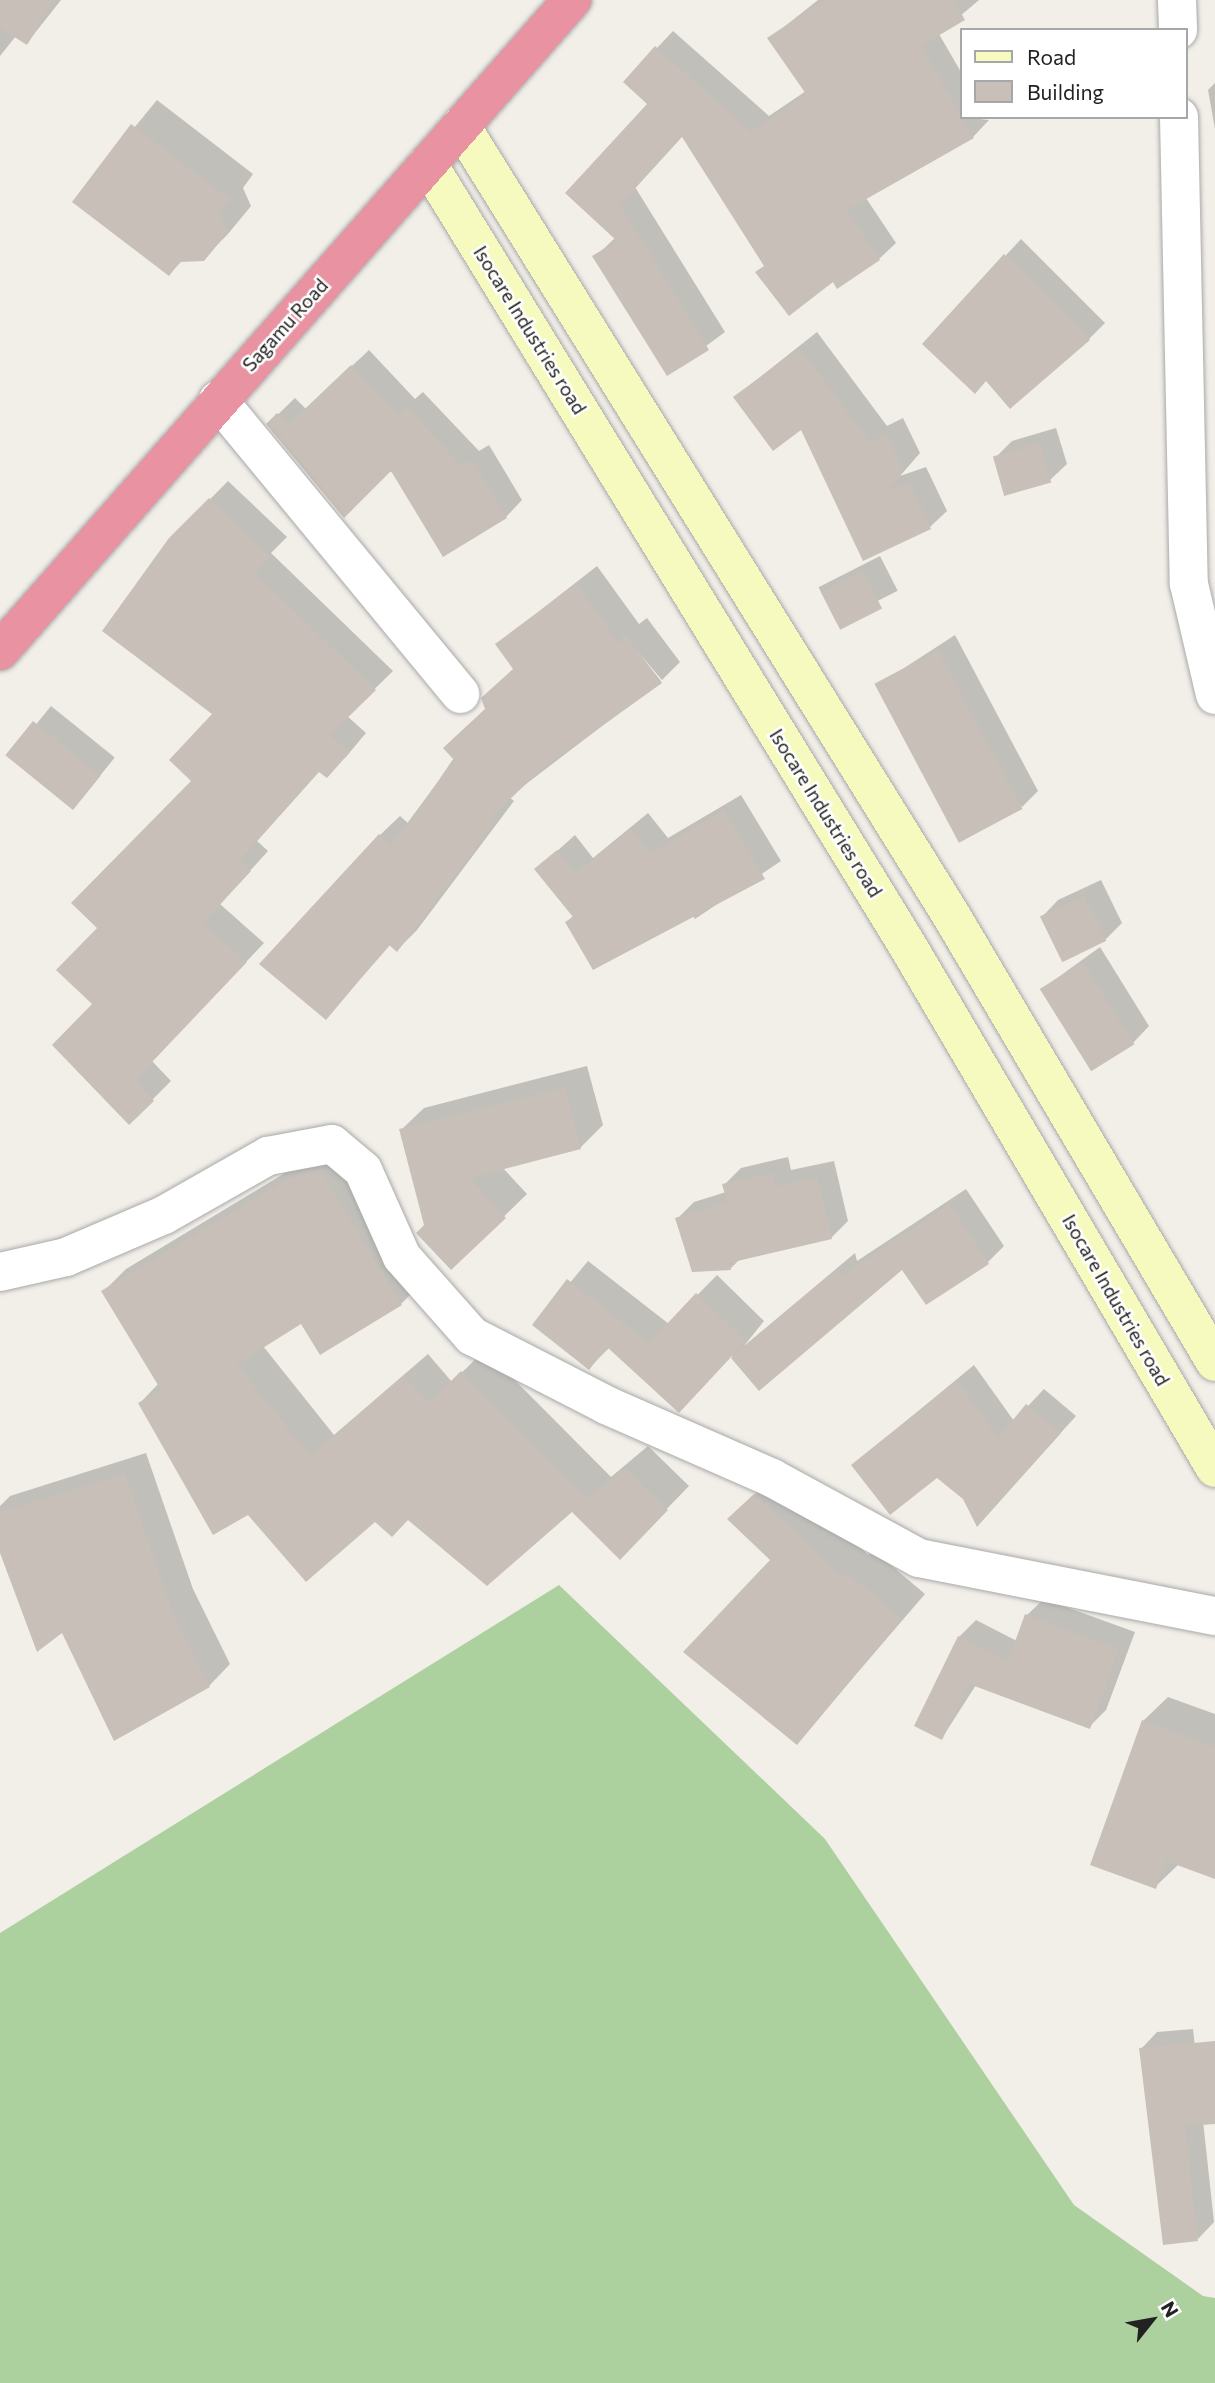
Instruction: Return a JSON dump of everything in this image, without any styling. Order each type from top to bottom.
[{"type":"highway","name":"Sagamu Road","points":[[0,651],[572,0]]},
{"type":"street","points":[[1177,0],[1178,28]]},
{"type":"street","points":[[1179,119],[1202,576],[1215,695]]},
{"type":"street","points":[[461,126],[951,915],[1215,1362]]},
{"type":"street","name":"Isocare Industries road","points":[[428,164],[906,943],[1215,1468]]},
{"type":"street","points":[[218,400],[460,694]]},
{"type":"street","points":[[906,943],[951,915]]},
{"type":"street","points":[[0,1272],[66,1256],[164,1215],[268,1156],[332,1144],[363,1170],[402,1257],[472,1336],[606,1405],[772,1478],[919,1558],[1215,1616]]},
{"type":"green space","points":[[559,1585],[825,1839],[1074,2205],[1203,2296],[1215,2298],[1215,2383],[0,2383],[0,1933]]},
{"type":"building","points":[[0,0],[55,0],[27,45],[0,28]]},
{"type":"building","points":[[824,0],[954,0],[965,20],[921,46],[960,114],[960,119],[963,119],[974,138],[847,210],[880,260],[837,289],[833,282],[789,316],[755,272],[764,266],[682,137],[620,205],[709,350],[667,376],[592,256],[617,241],[565,193],[647,104],[623,82],[655,46],[751,132],[806,94],[767,38]]},
{"type":"building","points":[[131,124],[230,199],[219,213],[228,232],[204,261],[180,262],[169,276],[72,202]]},
{"type":"building","points":[[1004,254],[1090,340],[1010,409],[986,381],[975,394],[922,344]]},
{"type":"building","points":[[800,348],[870,442],[886,434],[904,471],[888,490],[910,483],[931,529],[863,561],[801,430],[773,451],[733,397]]},
{"type":"building","points":[[351,365],[398,414],[406,407],[462,466],[472,460],[507,518],[443,557],[391,471],[344,518],[266,424],[277,413],[289,424]]},
{"type":"building","points":[[1040,443],[1051,482],[1004,496],[993,457]]},
{"type":"building","points":[[209,498],[270,557],[255,573],[376,690],[330,735],[350,752],[327,778],[319,772],[240,860],[251,871],[203,923],[247,962],[135,1080],[154,1101],[129,1125],[52,1045],[92,1004],[56,970],[97,928],[71,903],[191,781],[169,760],[212,714],[102,631],[169,538]]},
{"type":"building","points":[[863,571],[882,608],[840,630],[821,592]]},
{"type":"building","points":[[576,584],[619,643],[627,637],[662,683],[542,769],[490,818],[495,822],[397,952],[389,945],[326,1020],[259,964],[379,834],[391,845],[454,760],[443,748],[485,709],[481,698],[513,669],[495,644]]},
{"type":"building","points":[[938,650],[1023,809],[959,843],[874,684]]},
{"type":"building","points":[[33,721],[101,776],[73,810],[5,755]]},
{"type":"building","points":[[724,810],[765,879],[593,970],[565,922],[573,917],[534,869],[557,850],[576,873],[631,829],[651,853]]},
{"type":"building","points":[[1084,895],[1106,941],[1062,962],[1040,916]]},
{"type":"building","points":[[1083,962],[1134,1044],[1091,1071],[1040,989]]},
{"type":"building","points":[[565,1087],[581,1149],[470,1178],[506,1218],[451,1270],[416,1233],[424,1225],[399,1129]]},
{"type":"building","points":[[320,1169],[402,1305],[320,1355],[301,1324],[237,1364],[310,1456],[404,1375],[429,1403],[461,1371],[588,1498],[625,1468],[668,1510],[620,1560],[572,1512],[487,1586],[408,1520],[392,1537],[375,1522],[306,1582],[248,1515],[213,1535],[138,1403],[161,1390],[101,1291],[299,1172]]},
{"type":"building","points":[[772,1173],[775,1186],[817,1177],[832,1239],[729,1263],[731,1270],[692,1272],[675,1218],[727,1202],[722,1184]]},
{"type":"building","points":[[949,1204],[989,1264],[926,1305],[902,1270],[759,1391],[731,1358],[839,1267],[841,1276]]},
{"type":"building","points":[[567,1279],[649,1343],[696,1293],[746,1341],[679,1413],[607,1347],[589,1370],[532,1325]]},
{"type":"building","points":[[957,1380],[998,1438],[1026,1404],[1061,1433],[977,1527],[963,1499],[937,1478],[890,1515],[851,1465]]},
{"type":"building","points":[[125,1474],[172,1611],[210,1687],[114,1741],[62,1633],[37,1652],[0,1553],[0,1512]]},
{"type":"building","points":[[754,1494],[843,1578],[847,1573],[902,1619],[797,1745],[683,1652],[770,1560],[727,1519]]},
{"type":"building","points":[[1025,1614],[1119,1649],[1090,1729],[969,1684],[942,1740],[914,1726],[958,1636],[1008,1661]]},
{"type":"building","points":[[1142,1720],[1215,1747],[1215,1879],[1166,1861],[1156,1889],[1090,1865]]},
{"type":"building","points":[[1215,2041],[1215,2124],[1185,2126],[1198,2241],[1163,2245],[1139,2048]]}]
